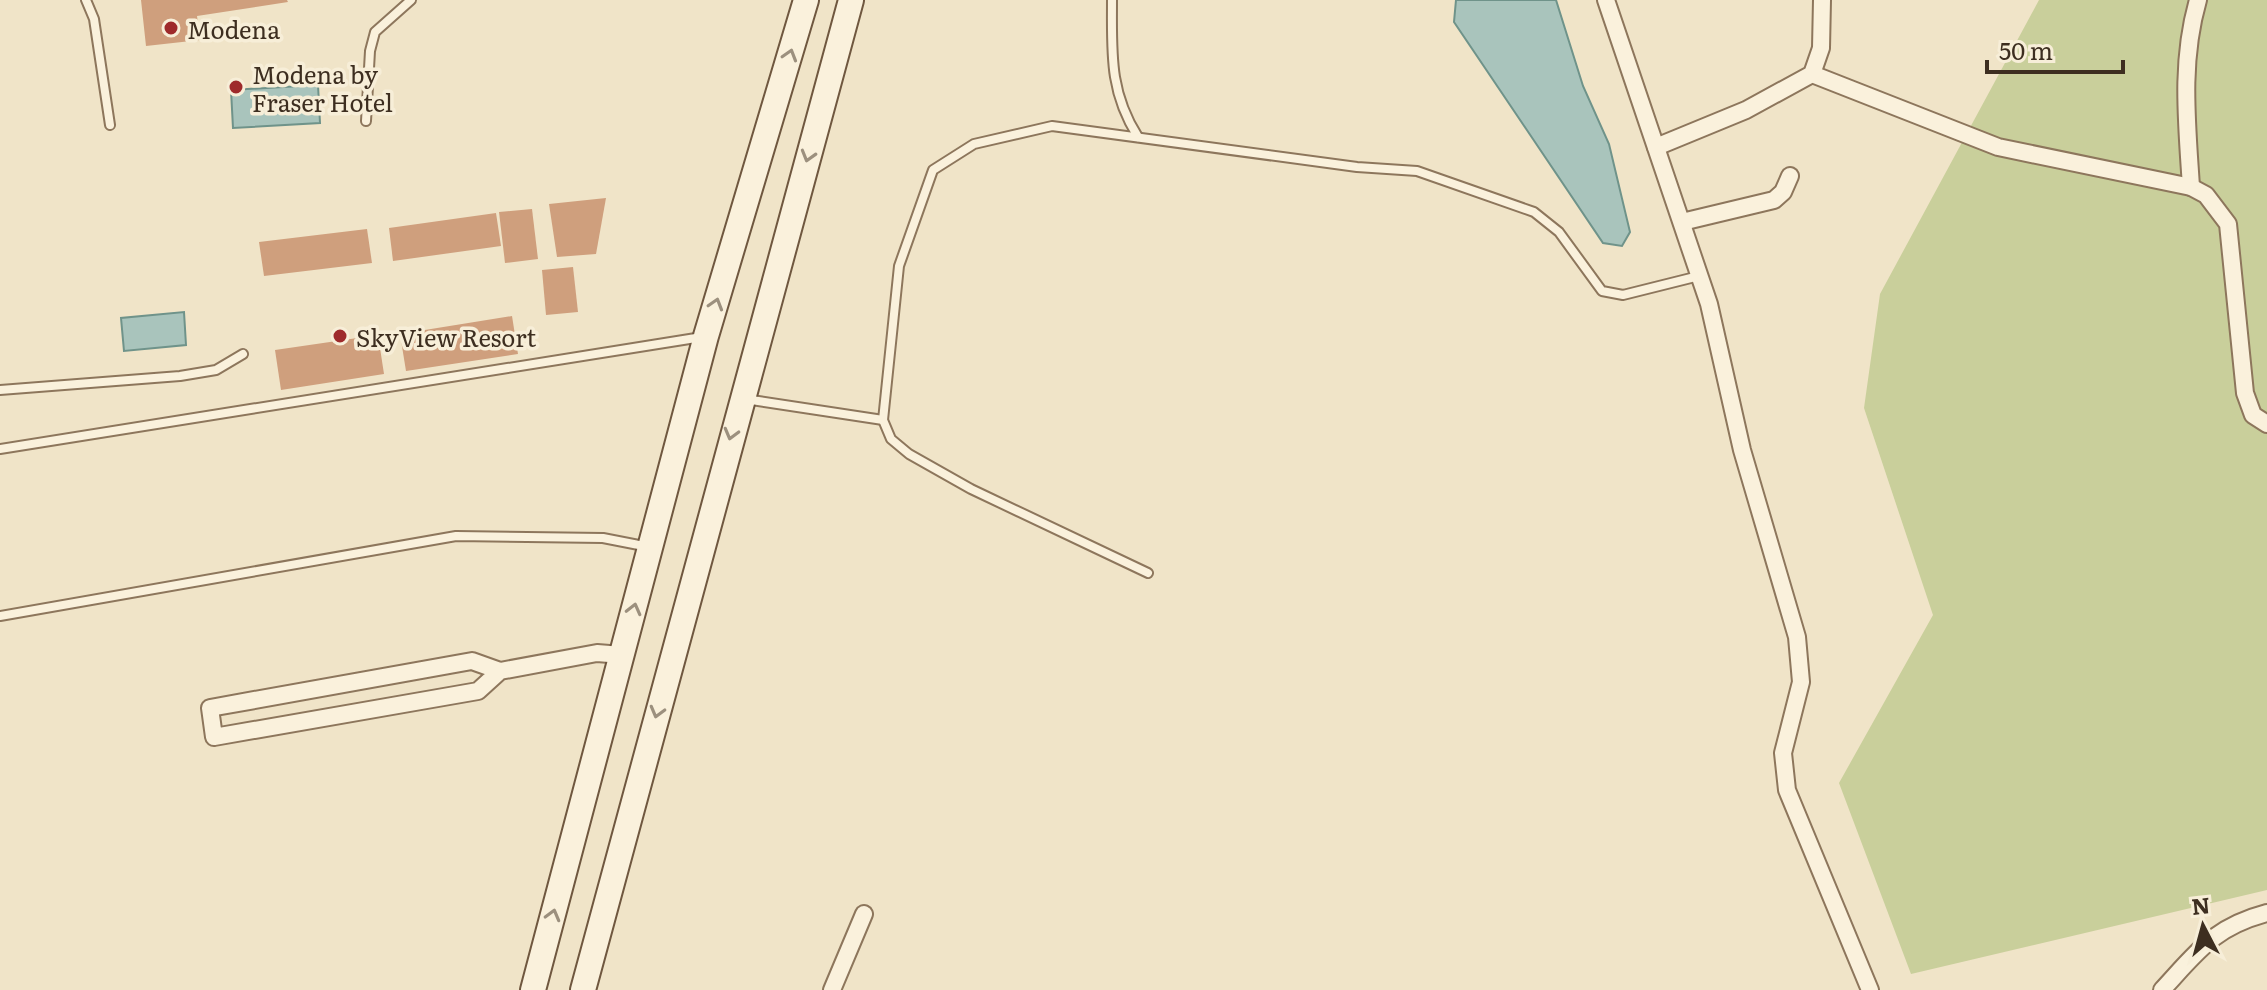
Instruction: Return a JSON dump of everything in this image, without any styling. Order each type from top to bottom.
[{"type":"main road","points":[[533,990],[706,336],[806,0]]},
{"type":"main road","points":[[583,990],[740,398],[851,0]]},
{"type":"street","points":[[1606,0],[1682,222],[1692,279],[1797,637],[1801,682],[1783,753],[1787,790],[1870,990]]},
{"type":"street","points":[[1656,147],[1746,110],[1812,74],[1821,48],[1822,0]]},
{"type":"street","points":[[2191,187],[2185,84],[2187,37],[2198,0]]},
{"type":"street","points":[[1812,74],[1998,147],[2191,187],[2206,195],[2228,224],[2245,393],[2253,415],[2267,424]]},
{"type":"street","points":[[1682,222],[1774,200],[1783,192],[1790,176]]},
{"type":"street","points":[[500,671],[478,691],[214,737],[210,708],[472,661],[500,671],[597,653],[622,655]]},
{"type":"street","points":[[2162,990],[2202,946],[2234,922],[2267,913]]},
{"type":"street","points":[[832,990],[864,914]]},
{"type":"lane","points":[[86,0],[94,19],[110,125]]},
{"type":"lane","points":[[366,121],[370,51],[375,32],[411,0]]},
{"type":"lane","points":[[1112,0],[1117,98],[1138,137]]},
{"type":"lane","points":[[1148,573],[971,489],[909,454],[891,439],[883,420],[899,266],[933,170],[974,144],[1052,126],[1357,167],[1417,171],[1534,212],[1559,232],[1602,291],[1615,295],[1692,279]]},
{"type":"lane","points":[[0,449],[706,336]]},
{"type":"lane","points":[[0,390],[190,375],[216,370],[243,354]]},
{"type":"lane","points":[[740,398],[883,420]]},
{"type":"lane","points":[[0,616],[456,536],[603,538],[650,547]]},
{"type":"green space","points":[[2039,0],[2267,0],[2267,890],[1911,974],[1839,783],[1933,615],[1864,408],[1880,294]]},
{"type":"water","points":[[1456,0],[1556,0],[1583,86],[1609,144],[1630,232],[1622,246],[1603,243],[1454,22]]},
{"type":"water","points":[[318,85],[320,123],[233,128],[231,90]]},
{"type":"water","points":[[184,312],[186,345],[124,351],[121,318]]},
{"type":"building","name":"Modena","points":[[141,0],[288,2],[197,16],[200,40],[146,46]]},
{"type":"building","points":[[606,198],[596,254],[557,257],[549,204]]},
{"type":"building","points":[[532,209],[538,259],[505,263],[499,212]]},
{"type":"building","points":[[496,213],[501,246],[393,261],[389,228]]},
{"type":"building","points":[[367,229],[372,263],[264,276],[259,242]]},
{"type":"building","points":[[573,267],[578,312],[546,315],[542,270]]},
{"type":"building","points":[[512,316],[518,354],[406,371],[400,334]]},
{"type":"building","points":[[378,335],[384,374],[281,390],[275,350]]},
{"type":"place","name":"Modena","points":[[171,28]]},
{"type":"place","name":"Modena by Fraser Hotel","points":[[236,87]]},
{"type":"place","name":"SkyView Resort","points":[[340,336]]}]
